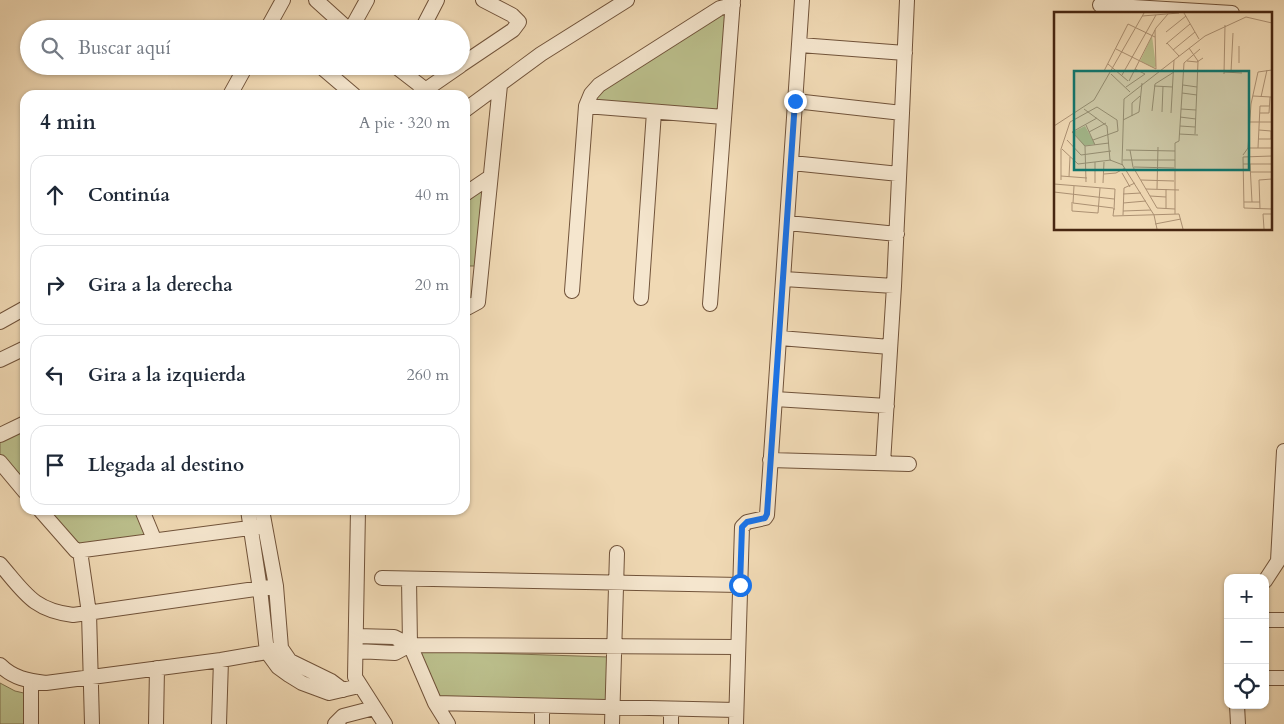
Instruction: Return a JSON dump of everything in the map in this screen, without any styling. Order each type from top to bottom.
[{"type":"street","points":[[274,20],[283,0]]},
{"type":"street","points":[[316,0],[339,20]]},
{"type":"street","points":[[355,20],[367,0]]},
{"type":"street","points":[[427,20],[437,0]]},
{"type":"street","points":[[470,60],[513,30],[519,22],[512,15],[483,0]]},
{"type":"street","points":[[470,106],[541,54],[627,0]]},
{"type":"street","points":[[435,703],[612,708],[671,717],[736,717],[742,527],[747,522],[765,518],[767,514],[802,0]]},
{"type":"street","points":[[883,463],[894,286],[907,0]]},
{"type":"street","points":[[572,291],[586,106],[591,94],[599,85],[720,8],[733,2],[710,304]]},
{"type":"street","points":[[1100,6],[1150,4],[1223,12]]},
{"type":"street","points":[[800,45],[905,54]]},
{"type":"street","points":[[233,90],[241,75]]},
{"type":"street","points":[[331,75],[348,90]]},
{"type":"street","points":[[406,75],[420,90]]},
{"type":"street","points":[[425,90],[448,75]]},
{"type":"street","points":[[470,306],[478,302],[500,85]]},
{"type":"street","points":[[795,101],[902,113]]},
{"type":"street","points":[[586,106],[724,118]]},
{"type":"street","points":[[641,298],[654,112]]},
{"type":"street","points":[[792,163],[899,174]]},
{"type":"street","points":[[470,190],[490,176]]},
{"type":"street","points":[[788,223],[896,234]]},
{"type":"street","points":[[784,279],[894,286]]},
{"type":"street","points":[[0,322],[20,311]]},
{"type":"street","points":[[780,338],[890,347]]},
{"type":"street","points":[[0,360],[20,350]]},
{"type":"street","points":[[774,399],[886,406]]},
{"type":"street","points":[[0,435],[20,425]]},
{"type":"street","points":[[1269,576],[1281,561],[1284,451]]},
{"type":"street","points":[[770,460],[910,464]]},
{"type":"street","points":[[0,462],[20,486]]},
{"type":"street","points":[[44,515],[72,549],[80,551],[154,539],[264,526]]},
{"type":"street","points":[[144,515],[154,539]]},
{"type":"street","points":[[248,515],[260,589],[267,652],[278,667],[302,683],[329,693],[359,686]]},
{"type":"street","points":[[263,515],[276,586],[281,648],[290,661],[331,681],[343,690]]},
{"type":"street","points":[[358,515],[355,677],[385,724]]},
{"type":"street","points":[[80,551],[89,613],[92,724]]},
{"type":"street","points":[[612,724],[617,553]]},
{"type":"street","points":[[0,564],[30,600],[55,613],[74,615],[276,586]]},
{"type":"street","points":[[382,578],[740,585]]},
{"type":"street","points":[[409,579],[410,645],[435,703],[448,724]]},
{"type":"street","points":[[1269,620],[1284,620]]},
{"type":"street","points":[[357,636],[394,637],[410,645],[614,644],[737,647]]},
{"type":"street","points":[[356,651],[395,653],[410,645]]},
{"type":"street","points":[[0,665],[14,676],[31,682],[46,683],[221,660],[281,648]]},
{"type":"street","points":[[219,724],[221,660]]},
{"type":"street","points":[[156,724],[157,668]]},
{"type":"street","points":[[1269,678],[1284,678]]},
{"type":"street","points":[[31,682],[31,724]]},
{"type":"street","points":[[542,706],[542,724]]},
{"type":"street","points":[[335,724],[343,716],[374,708]]},
{"type":"street","points":[[1238,709],[1238,724]]},
{"type":"green space","points":[[721,12],[728,13],[721,113],[596,105],[595,96],[602,89]]},
{"type":"green space","points":[[481,189],[475,266],[470,266],[470,197]]},
{"type":"green space","points":[[20,431],[20,483],[0,459],[0,441]]},
{"type":"green space","points":[[47,515],[140,515],[151,536],[75,548]]},
{"type":"green space","points":[[423,651],[609,657],[606,711],[439,706],[417,655]]},
{"type":"green space","points":[[0,683],[15,691],[28,694],[27,724],[0,724]]},
{"type":"route","points":[[740,585],[742,527],[747,522],[765,518],[767,514],[795,101]]}]
